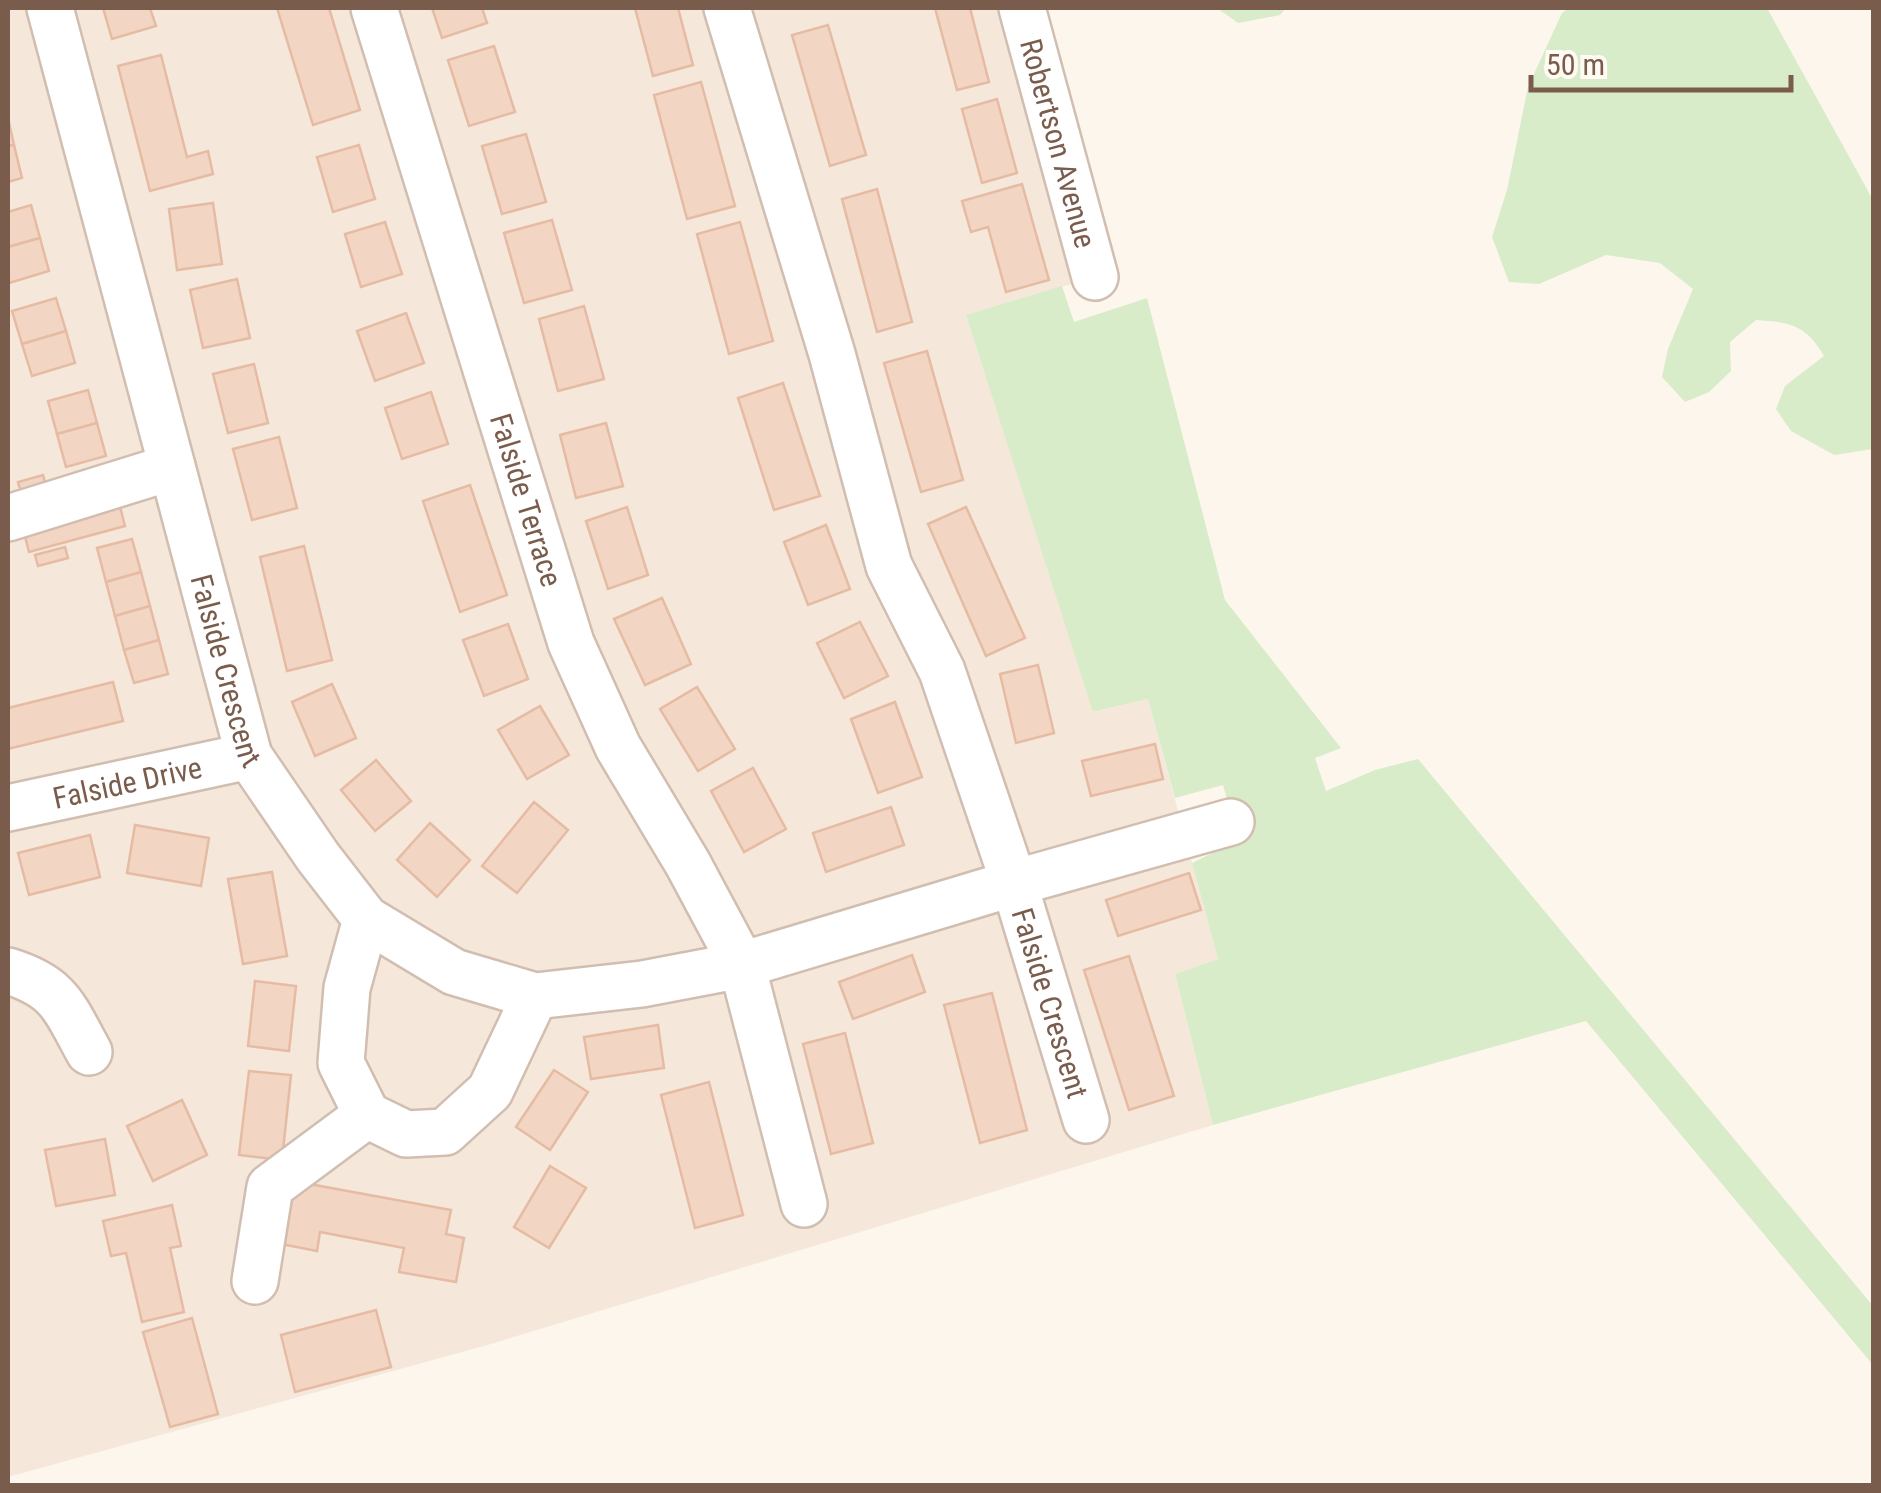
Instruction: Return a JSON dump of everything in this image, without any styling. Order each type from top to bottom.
[{"type":"street","name":"Falside Crescent","points":[[50,8],[250,756],[318,857],[366,919],[454,972],[535,996],[642,984],[742,965],[1231,822]]},
{"type":"street","name":"Falside Terrace","points":[[374,8],[571,643],[618,747],[742,965]]},
{"type":"street","name":"Falside Crescent","points":[[727,8],[832,354],[889,566],[942,671],[1014,883],[1086,1120]]},
{"type":"street","name":"Robertson Avenue","points":[[1022,8],[1095,276]]},
{"type":"street","points":[[8,518],[172,466]]},
{"type":"street","name":"Falside Drive","points":[[8,808],[250,756]]},
{"type":"street","points":[[366,919],[346,988],[341,1064],[367,1115],[406,1134],[445,1132],[490,1091],[535,996]]},
{"type":"street","points":[[742,965],[804,1204]]},
{"type":"street","points":[[8,971],[45,986],[61,1002],[89,1052]]},
{"type":"street","points":[[256,1280],[270,1187],[367,1115]]},
{"type":"shaded area","points":[[8,8],[1022,8],[1095,277],[966,315],[1094,712],[1148,699],[1218,959],[1175,974],[1213,1125],[491,1344],[8,1477]]},
{"type":"green space","points":[[1217,8],[1286,8],[1280,15],[1238,23]]},
{"type":"green space","points":[[1569,8],[1767,8],[1873,200],[1873,449],[1834,455],[1791,431],[1776,409],[1785,386],[1824,356],[1811,338],[1788,324],[1756,320],[1730,342],[1731,371],[1709,392],[1685,402],[1662,377],[1668,349],[1693,289],[1660,263],[1606,255],[1539,284],[1509,282],[1492,237],[1507,190],[1528,87],[1562,13]]},
{"type":"green space","points":[[1062,286],[1074,322],[1147,298],[1225,600],[1341,748],[1315,758],[1326,791],[1375,770],[1418,759],[1873,1306],[1873,1365],[1586,1021],[1213,1125],[1175,974],[1218,959],[1192,863],[1239,840],[1223,785],[1175,798],[1148,699],[1093,712],[966,315]]},
{"type":"building","points":[[103,8],[150,8],[156,26],[112,39]]},
{"type":"building","points":[[277,8],[329,8],[360,110],[313,125]]},
{"type":"building","points":[[432,8],[482,8],[487,23],[442,38]]},
{"type":"building","points":[[635,8],[678,8],[693,65],[653,76]]},
{"type":"building","points":[[935,8],[970,8],[989,82],[957,90]]},
{"type":"building","points":[[828,25],[866,155],[830,166],[792,35]]},
{"type":"building","points":[[494,46],[515,112],[469,126],[448,60]]},
{"type":"building","points":[[161,55],[187,157],[208,151],[213,174],[150,191],[118,66]]},
{"type":"building","points":[[701,82],[735,206],[687,219],[654,95]]},
{"type":"building","points":[[997,99],[1017,173],[982,183],[962,109]]},
{"type":"building","points":[[8,118],[14,145],[8,146]]},
{"type":"building","points":[[526,134],[546,202],[502,214],[482,146]]},
{"type":"building","points":[[14,145],[22,178],[8,182],[8,146]]},
{"type":"building","points":[[359,145],[375,199],[333,212],[317,157]]},
{"type":"building","points":[[1022,184],[1049,280],[1006,292],[988,227],[971,232],[962,201]]},
{"type":"building","points":[[877,189],[912,322],[877,332],[842,199]]},
{"type":"building","points":[[213,203],[222,264],[177,270],[169,209]]},
{"type":"building","points":[[31,205],[40,238],[8,247],[8,212]]},
{"type":"building","points":[[552,220],[572,290],[524,303],[504,233]]},
{"type":"building","points":[[385,222],[402,274],[361,287],[345,234]]},
{"type":"building","points":[[740,222],[773,341],[729,354],[697,234]]},
{"type":"building","points":[[40,238],[49,271],[9,283],[8,247]]},
{"type":"building","points":[[237,279],[250,338],[203,348],[190,290]]},
{"type":"building","points":[[56,298],[66,331],[22,344],[12,311]]},
{"type":"building","points":[[584,306],[604,379],[558,391],[539,319]]},
{"type":"building","points":[[406,313],[424,363],[375,381],[357,331]]},
{"type":"building","points":[[66,331],[75,363],[32,376],[22,344]]},
{"type":"building","points":[[927,351],[963,480],[921,492],[884,363]]},
{"type":"building","points":[[254,364],[268,423],[228,433],[213,374]]},
{"type":"building","points":[[783,383],[820,496],[774,510],[738,398]]},
{"type":"building","points":[[88,390],[97,423],[57,434],[48,401]]},
{"type":"building","points":[[431,392],[448,444],[402,459],[385,408]]},
{"type":"building","points":[[97,423],[106,456],[66,467],[57,434]]},
{"type":"building","points":[[606,423],[623,486],[576,498],[560,435]]},
{"type":"building","points":[[279,437],[297,508],[252,520],[233,449]]},
{"type":"building","points":[[43,475],[47,490],[22,496],[18,482]]},
{"type":"building","points":[[470,485],[507,595],[460,612],[423,501]]},
{"type":"building","points":[[117,495],[125,526],[29,552],[21,521]]},
{"type":"building","points":[[627,507],[648,575],[608,589],[586,521]]},
{"type":"building","points":[[966,507],[1025,638],[986,656],[928,524]]},
{"type":"building","points":[[826,525],[850,589],[808,605],[784,542]]},
{"type":"building","points":[[132,539],[141,572],[106,582],[97,548]]},
{"type":"building","points":[[304,546],[332,660],[287,671],[260,557]]},
{"type":"building","points":[[65,547],[68,558],[38,566],[35,555]]},
{"type":"building","points":[[141,572],[150,606],[115,616],[106,582]]},
{"type":"building","points":[[662,598],[691,664],[645,685],[614,619]]},
{"type":"building","points":[[150,606],[159,640],[124,650],[115,616]]},
{"type":"building","points":[[860,622],[888,676],[844,698],[817,643]]},
{"type":"building","points":[[508,624],[528,679],[484,696],[463,640]]},
{"type":"building","points":[[159,640],[168,674],[134,683],[124,650]]},
{"type":"building","points":[[1038,665],[1054,733],[1016,743],[1000,674]]},
{"type":"building","points":[[113,682],[123,721],[8,749],[8,708]]},
{"type":"building","points":[[332,684],[356,738],[315,756],[292,702]]},
{"type":"building","points":[[697,687],[735,749],[698,771],[660,709]]},
{"type":"building","points":[[895,702],[922,777],[878,793],[851,719]]},
{"type":"building","points":[[540,706],[569,755],[527,779],[498,730]]},
{"type":"building","points":[[1155,744],[1163,779],[1091,796],[1082,761]]},
{"type":"building","points":[[376,760],[411,801],[375,831],[341,790]]},
{"type":"building","points":[[753,768],[786,829],[744,852],[711,791]]},
{"type":"building","points":[[534,802],[568,830],[517,893],[482,866]]},
{"type":"building","points":[[891,807],[904,845],[826,872],[813,833]]},
{"type":"building","points":[[430,823],[470,860],[437,897],[397,860]]},
{"type":"building","points":[[135,825],[209,838],[201,886],[127,873]]},
{"type":"building","points":[[90,835],[100,877],[29,895],[18,853]]},
{"type":"building","points":[[272,872],[287,956],[243,964],[228,879]]},
{"type":"building","points":[[1189,873],[1201,910],[1118,936],[1106,900]]},
{"type":"building","points":[[912,955],[925,992],[853,1019],[839,982]]},
{"type":"building","points":[[1129,956],[1174,1096],[1129,1110],[1084,970]]},
{"type":"building","points":[[255,981],[296,986],[289,1051],[248,1046]]},
{"type":"building","points":[[992,993],[1027,1130],[980,1143],[944,1005]]},
{"type":"building","points":[[658,1025],[664,1068],[591,1079],[584,1037]]},
{"type":"building","points":[[845,1033],[873,1143],[831,1154],[803,1044]]},
{"type":"building","points":[[554,1070],[588,1092],[550,1150],[516,1127]]},
{"type":"building","points":[[249,1071],[291,1075],[282,1160],[239,1155]]},
{"type":"building","points":[[709,1082],[743,1215],[695,1228],[661,1095]]},
{"type":"building","points":[[182,1100],[207,1155],[153,1181],[127,1126]]},
{"type":"building","points":[[105,1139],[115,1195],[56,1206],[45,1150]]},
{"type":"building","points":[[550,1166],[586,1188],[549,1248],[514,1227]]},
{"type":"building","points":[[293,1181],[451,1210],[446,1234],[464,1238],[456,1282],[399,1272],[404,1248],[320,1232],[317,1251],[281,1244]]},
{"type":"building","points":[[172,1205],[181,1246],[170,1248],[184,1312],[142,1322],[126,1253],[111,1256],[103,1221]]},
{"type":"building","points":[[376,1310],[391,1367],[295,1392],[281,1335]]},
{"type":"building","points":[[192,1318],[218,1414],[170,1427],[143,1332]]}]
